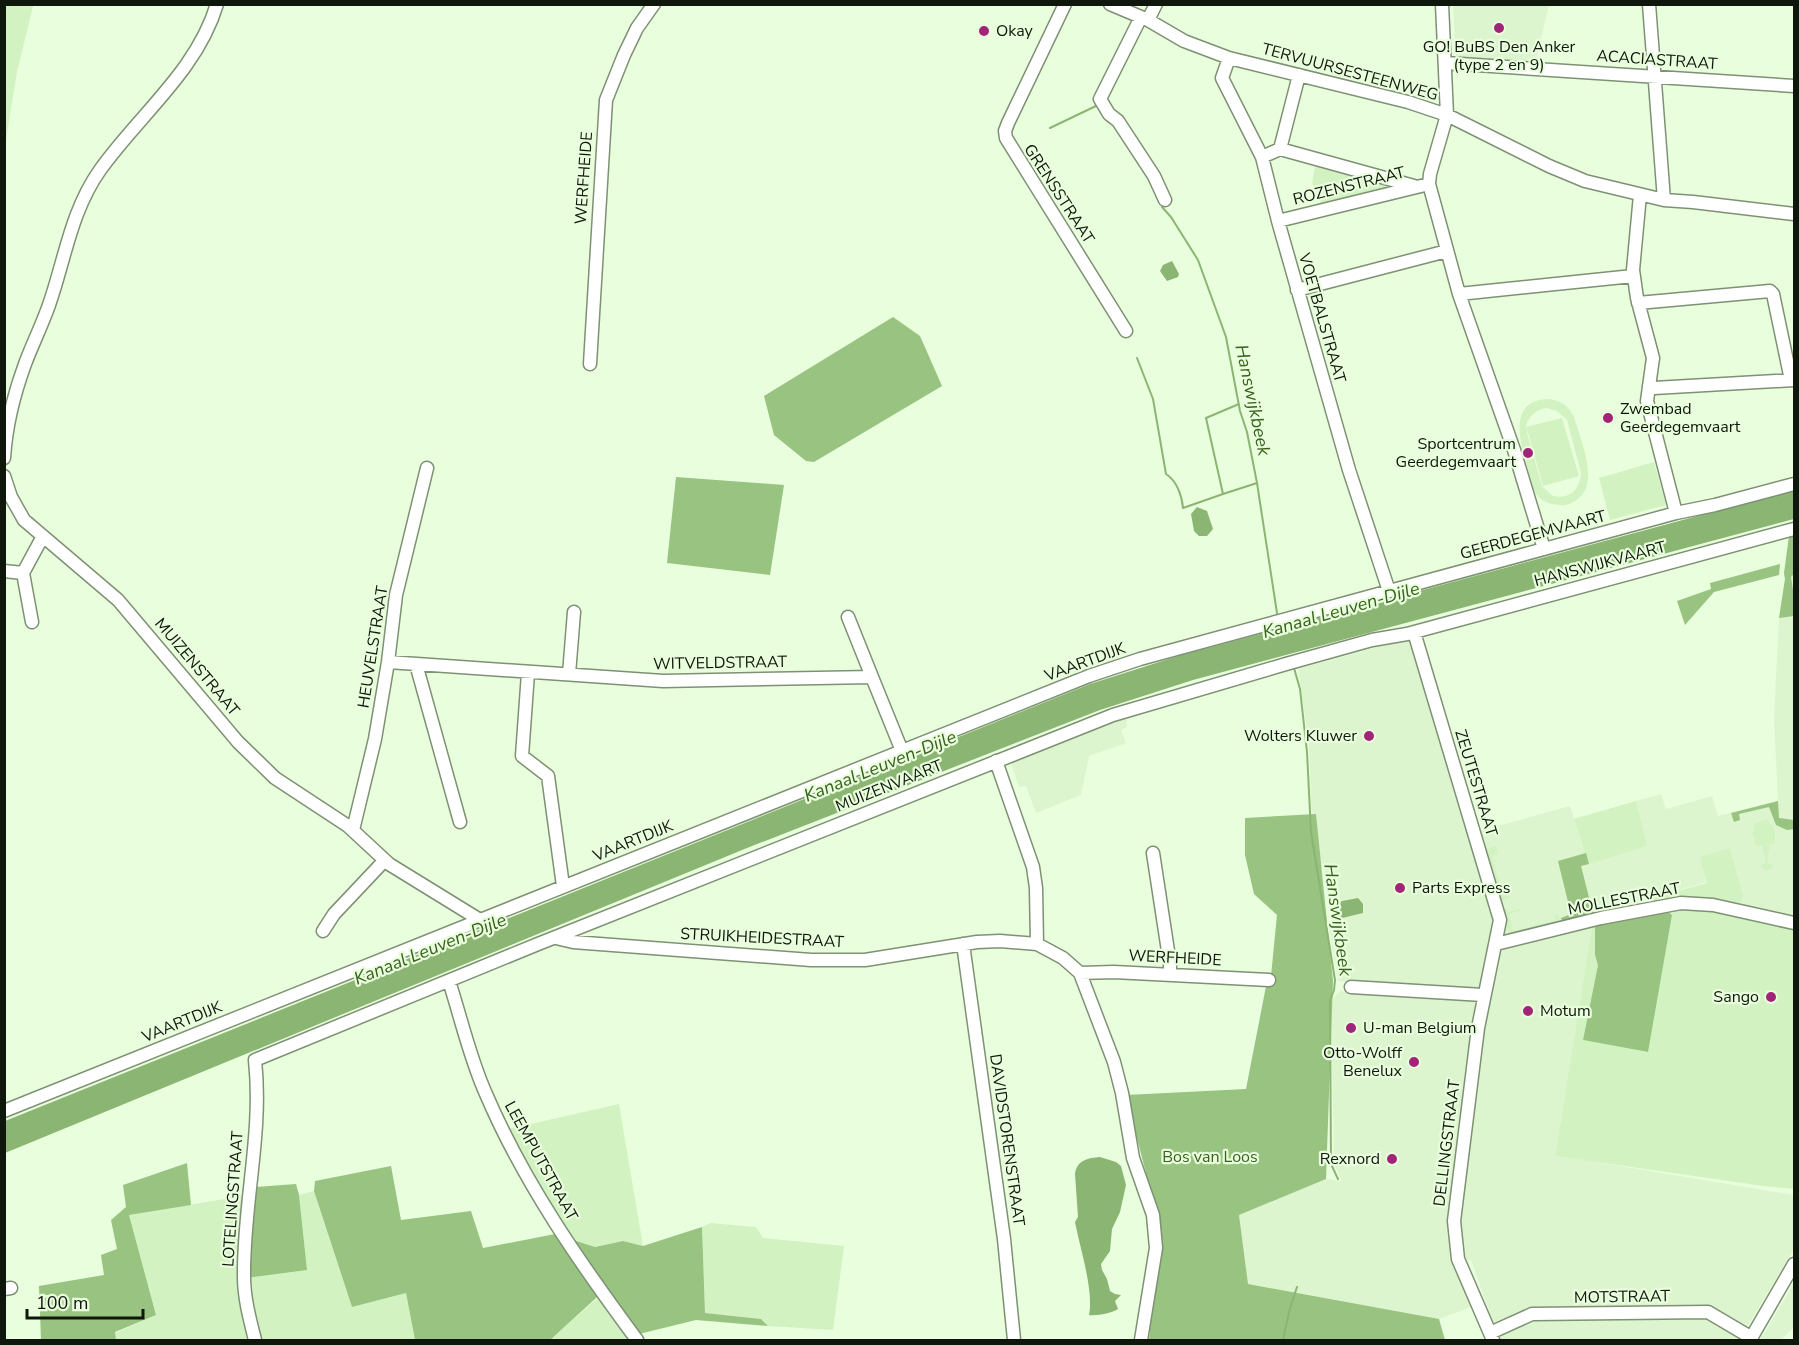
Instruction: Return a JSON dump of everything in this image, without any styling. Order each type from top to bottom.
[{"type":"street","points":[[4,458],[11,410],[24,366],[48,306],[73,221],[86,192],[101,169],[197,53],[217,4]]},
{"type":"street","name":"WERFHEIDE","points":[[590,364],[606,100],[628,46],[637,28],[654,4]]},
{"type":"street","name":"GRENSSTRAAT","points":[[1065,4],[1008,123],[1005,130],[1006,138],[1126,331]]},
{"type":"street","name":"TERVUURSESTEENWEG","points":[[1110,4],[1144,18],[1184,40],[1229,57],[1408,102],[1447,115],[1566,174],[1664,200],[1794,214]]},
{"type":"street","points":[[1156,4],[1144,18],[1116,65],[1100,99],[1109,114],[1118,121],[1154,176],[1165,200]]},
{"type":"street","points":[[1442,4],[1447,115],[1429,184],[1459,294],[1514,450],[1544,549]]},
{"type":"street","points":[[1649,4],[1664,200]]},
{"type":"street","name":"VOETBALSTRAAT","points":[[1229,57],[1222,78],[1262,157],[1297,290],[1349,470],[1389,591]]},
{"type":"street","name":"ACACIASTRAAT","points":[[1445,63],[1794,86]]},
{"type":"street","points":[[1280,149],[1299,75]]},
{"type":"street","points":[[1262,157],[1280,149],[1415,187]]},
{"type":"street","name":"ROZENSTRAAT","points":[[1278,221],[1429,184]]},
{"type":"street","points":[[1640,195],[1633,276],[1653,358],[1647,400],[1676,513]]},
{"type":"street","points":[[1297,290],[1447,251]]},
{"type":"street","points":[[1459,294],[1633,276]]},
{"type":"street","points":[[1638,303],[1770,291],[1773,294],[1793,380],[1654,388],[1649,386]]},
{"type":"street","name":"HEUVELSTRAAT","points":[[353,830],[375,739],[396,595],[427,468]]},
{"type":"street","name":"MUIZENSTRAAT","points":[[4,476],[11,497],[24,520],[118,600],[238,742],[261,765],[275,778],[353,830],[384,861],[480,920]]},
{"type":"street","name":"GEERDEGEMVAART","points":[[1280,622],[1676,513],[1794,484]]},
{"type":"street","name":"HANSWIJKVAART","points":[[1414,632],[1794,529]]},
{"type":"street","points":[[32,622],[23,573],[43,536]]},
{"type":"street","points":[[4,571],[23,573]]},
{"type":"street","points":[[569,674],[574,612]]},
{"type":"street","points":[[848,617],[902,751]]},
{"type":"street","name":"VAARTDIJK","points":[[4,1111],[1089,676],[1140,659],[1280,622]]},
{"type":"street","name":"MUIZENVAART","points":[[255,1060],[1113,715],[1362,643],[1414,632]]},
{"type":"street","name":"ZEUTESTRAAT","points":[[1414,632],[1500,920],[1496,944]]},
{"type":"street","name":"WITVELDSTRAAT","points":[[388,662],[663,681],[872,677]]},
{"type":"street","points":[[416,664],[460,822]]},
{"type":"street","points":[[528,673],[522,756],[548,776],[562,886]]},
{"type":"street","points":[[996,761],[1033,867],[1038,944]]},
{"type":"street","points":[[1153,853],[1170,974]]},
{"type":"street","points":[[323,931],[334,914],[384,861]]},
{"type":"street","name":"MOLLESTRAAT","points":[[1496,944],[1601,918],[1681,903],[1713,905],[1794,923]]},
{"type":"street","name":"STRUIKHEIDESTRAAT","points":[[556,938],[573,942],[811,960],[865,960],[995,941],[1038,944],[1063,958],[1080,973]]},
{"type":"street","name":"DAVIDSTORENSTRAAT","points":[[963,944],[1004,1239],[1014,1341]]},
{"type":"street","name":"DELLINGSTRAAT","points":[[1491,1337],[1458,1259],[1454,1221],[1478,1028],[1496,944]]},
{"type":"street","points":[[1080,973],[1114,1062],[1122,1093],[1133,1158],[1153,1215],[1156,1248],[1141,1341]]},
{"type":"street","name":"WERFHEIDE","points":[[1080,973],[1170,974],[1269,980]]},
{"type":"street","name":"LEEMPUTSTRAAT","points":[[449,981],[485,1092],[510,1146],[570,1247],[637,1341]]},
{"type":"street","points":[[1351,987],[1484,994]]},
{"type":"street","name":"LOTELINGSTRAAT","points":[[255,1060],[255,1150],[244,1276],[255,1341]]},
{"type":"street","name":"MOTSTRAAT","points":[[1491,1337],[1532,1314],[1708,1312],[1751,1339],[1794,1264]]},
{"type":"shaded area","points":[[5,4],[33,6],[17,72],[5,146]]},
{"type":"shaded area","name":"GO! BuBS Den Anker (type 2 en 9)","points":[[1453,5],[1549,5],[1535,63],[1456,57]]},
{"type":"shaded area","points":[[1316,162],[1394,184],[1394,188],[1322,206],[1312,183]]},
{"type":"shaded area","points":[[1172,261],[1179,274],[1178,277],[1167,281],[1160,271],[1163,265]]},
{"type":"shaded area","points":[[1551,399],[1565,405],[1574,417],[1580,436],[1586,458],[1588,479],[1586,489],[1581,496],[1569,504],[1557,505],[1543,501],[1536,494],[1532,484],[1522,445],[1520,423],[1522,413],[1537,401]],"holes":[[[1546,408],[1557,411],[1567,420],[1581,473],[1579,484],[1573,492],[1559,497],[1553,496],[1542,486],[1527,429],[1543,486],[1579,476],[1562,418],[1526,427],[1533,414],[1539,410]]]},
{"type":"shaded area","points":[[1654,462],[1666,505],[1610,520],[1599,478]]},
{"type":"shaded area","points":[[1794,490],[1794,519],[1193,680],[1100,710],[747,848],[5,1153],[5,1121],[1090,684],[1178,656]]},
{"type":"shaded area","points":[[1197,507],[1207,511],[1213,529],[1207,536],[1199,536],[1194,531],[1191,514]]},
{"type":"shaded area","points":[[1794,534],[1794,920],[1735,906],[1743,894],[1730,848],[1707,882],[1586,916],[1592,926],[1555,1155],[1794,1195],[1794,1249],[1739,1340],[1501,1340],[1499,1336],[1502,1331],[1498,1322],[1493,1322],[1471,1260],[1459,1261],[1474,1306],[1439,1319],[1248,1284],[1239,1215],[1326,1179],[1342,1181],[1334,1164],[1331,1001],[1340,991],[1366,994],[1366,984],[1338,981],[1329,927],[1344,922],[1317,850],[1312,827],[1309,743],[1298,669],[1530,605],[1420,637],[1480,831],[1570,806],[1574,819],[1661,794],[1666,809],[1712,796],[1718,816],[1778,801],[1774,718],[1779,618],[1784,573]]},
{"type":"shaded area","points":[[1126,714],[1127,727],[1121,730],[1126,743],[1089,756],[1081,795],[1036,813],[1026,786],[1019,787],[1010,760]]},
{"type":"shaded area","points":[[1636,801],[1647,846],[1589,864],[1574,819]]},
{"type":"shaded area","points":[[1768,819],[1775,831],[1775,844],[1770,843],[1767,863],[1773,865],[1766,871],[1761,867],[1766,863],[1762,845],[1756,846],[1752,833],[1755,831],[1753,824]]},
{"type":"shaded area","points":[[1496,846],[1498,854],[1492,856],[1503,896],[1509,895],[1510,898],[1499,901],[1485,849]]},
{"type":"shaded area","points":[[1730,848],[1743,894],[1739,904],[1735,906],[1692,897],[1654,903],[1652,898],[1707,883],[1700,857]]},
{"type":"shaded area","points":[[1358,898],[1363,904],[1363,913],[1338,919],[1335,905]]},
{"type":"shaded area","points":[[1689,906],[1794,927],[1794,1189],[1555,1156],[1592,926],[1595,925],[1595,955],[1598,965],[1583,1040],[1647,1052],[1672,915],[1664,909]]},
{"type":"shaded area","points":[[1506,908],[1508,912],[1523,910],[1509,914],[1513,931],[1556,920],[1554,915],[1558,914],[1560,924],[1510,936],[1501,910]]},
{"type":"shaded area","points":[[619,1104],[643,1246],[623,1241],[595,1247],[572,1239],[509,1129]]},
{"type":"shaded area","points":[[1100,1157],[1121,1166],[1126,1185],[1120,1212],[1112,1229],[1110,1251],[1101,1264],[1110,1291],[1121,1295],[1115,1301],[1118,1309],[1104,1314],[1089,1315],[1090,1294],[1075,1222],[1078,1217],[1075,1174],[1081,1163],[1087,1159]]},
{"type":"shaded area","points":[[314,1191],[352,1307],[406,1293],[415,1340],[259,1340],[246,1278],[307,1270],[299,1195]]},
{"type":"shaded area","points":[[248,1195],[251,1340],[116,1340],[115,1333],[156,1315],[129,1215]]},
{"type":"shaded area","points":[[711,1223],[756,1227],[763,1238],[844,1246],[833,1330],[768,1326],[761,1319],[705,1313],[702,1227]]},
{"type":"shaded area","points":[[1794,1284],[1794,1327],[1781,1340],[1760,1340]]},
{"type":"shaded area","points":[[599,1297],[629,1340],[549,1340]]},
{"type":"green space","points":[[893,317],[920,336],[942,386],[814,462],[806,461],[774,435],[764,396]]},
{"type":"green space","points":[[676,477],[784,485],[770,575],[667,563]]},
{"type":"green space","points":[[1794,534],[1794,574],[1791,577],[1794,616],[1779,618],[1789,536]]},
{"type":"green space","points":[[1780,564],[1779,575],[1714,592],[1685,625],[1677,601],[1711,589],[1710,583]]},
{"type":"green space","points":[[1778,801],[1779,818],[1794,820],[1794,829],[1787,830],[1776,825],[1769,807],[1739,814],[1740,820],[1734,822],[1731,813]]},
{"type":"green space","name":"Bos van Loos","points":[[1316,814],[1333,981],[1326,1179],[1239,1215],[1248,1284],[1439,1319],[1445,1340],[1149,1340],[1159,1224],[1126,1095],[1246,1089],[1268,976],[1271,976],[1277,915],[1254,894],[1245,855],[1245,818]]},
{"type":"green space","points":[[1586,853],[1589,864],[1581,866],[1593,913],[1563,925],[1561,918],[1571,914],[1558,861]]},
{"type":"green space","points":[[1664,909],[1672,915],[1648,1052],[1583,1040],[1598,965],[1595,955],[1595,925]]},
{"type":"green space","points":[[187,1163],[191,1205],[129,1215],[156,1315],[115,1332],[116,1340],[41,1340],[39,1286],[104,1275],[101,1255],[117,1249],[111,1220],[126,1207],[123,1185]]},
{"type":"green space","points":[[391,1166],[401,1220],[471,1211],[483,1248],[555,1234],[595,1247],[623,1241],[643,1246],[702,1227],[705,1313],[761,1319],[768,1326],[696,1320],[639,1334],[607,1288],[550,1340],[415,1340],[406,1293],[352,1307],[314,1191],[315,1181]]},
{"type":"green space","points":[[296,1184],[307,1270],[246,1278],[256,1187]]},
{"type":"waterway","name":"Hanswijkbeek","points":[[1050,128],[1098,105]]},
{"type":"waterway","name":"Hanswijkbeek","points":[[1162,207],[1171,217],[1198,260],[1226,337],[1257,483],[1277,613]]},
{"type":"waterway","points":[[1137,358],[1153,399],[1166,474],[1178,489],[1183,508],[1223,494]]},
{"type":"waterway","points":[[1239,404],[1206,418],[1223,494],[1257,483]]},
{"type":"waterway","name":"Hanswijkbeek","points":[[1294,668],[1300,689],[1307,752],[1311,832],[1335,980],[1330,1001],[1331,1164],[1338,1179]]},
{"type":"waterway","name":"Hanswijkbeek","points":[[1283,1340],[1297,1287]]},
{"type":"place","name":"GO! BuBS Den Anker (type 2 en 9)","points":[[1499,28]]},
{"type":"place","name":"Okay","points":[[984,31]]},
{"type":"place","name":"Zwembad Geerdegemvaart","points":[[1608,418]]},
{"type":"place","name":"Sportcentrum Geerdegemvaart","points":[[1528,453]]},
{"type":"place","name":"Wolters Kluwer","points":[[1369,736]]},
{"type":"place","name":"Parts Express","points":[[1400,888]]},
{"type":"place","name":"Sango","points":[[1771,997]]},
{"type":"place","name":"Motum","points":[[1528,1011]]},
{"type":"place","name":"U-man Belgium","points":[[1351,1028]]},
{"type":"place","name":"Otto-Wolff Benelux","points":[[1414,1062]]},
{"type":"place","name":"Rexnord","points":[[1392,1159]]},
{"type":"water label","name":"Kanaal Leuven-Dijle","points":[[1341,610]]},
{"type":"water label","name":"Kanaal Leuven-Dijle","points":[[880,766]]},
{"type":"water label","name":"Kanaal Leuven-Dijle","points":[[430,949]]}]
